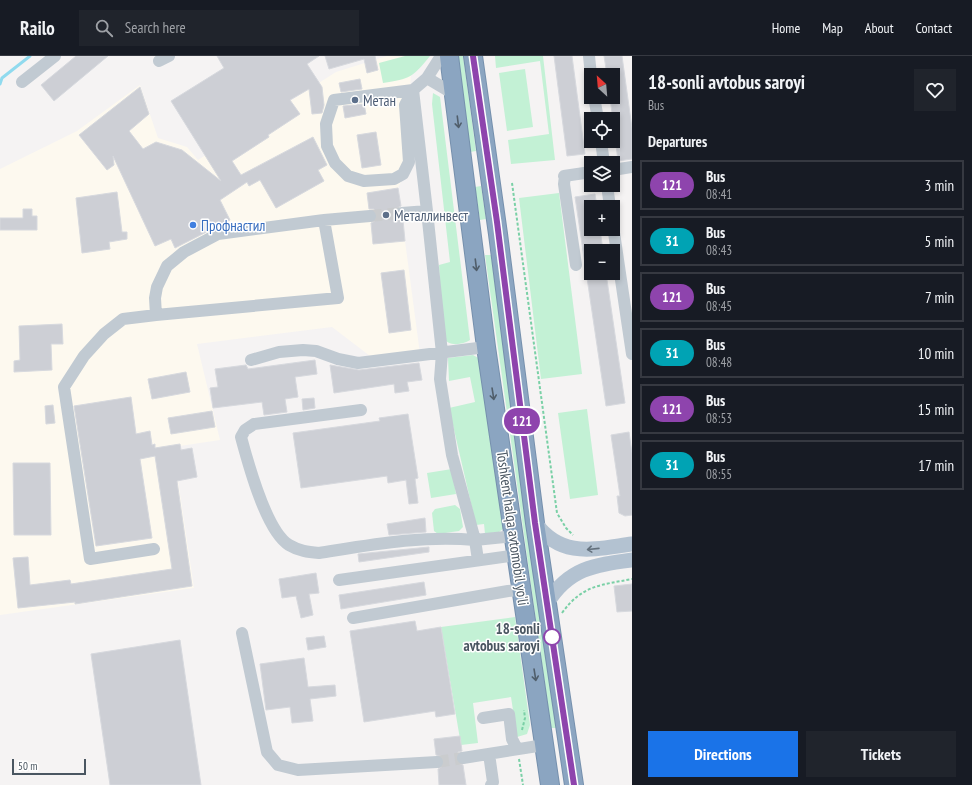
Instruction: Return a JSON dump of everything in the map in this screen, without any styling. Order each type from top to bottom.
[{"type":"highway","name":"Toshkent halqa avtomobil yo'li","points":[[449,56],[486,347],[550,785]]},
{"type":"highway","name":"Toshkent halqa avtomobil yo'li","points":[[473,56],[489,164],[535,523],[574,785]]},
{"type":"highway","points":[[463,166],[489,164]]},
{"type":"highway","points":[[472,237],[498,234]]},
{"type":"highway","points":[[544,745],[568,742]]},
{"type":"main road","points":[[535,523],[549,539],[563,546],[579,550],[632,544]]},
{"type":"main road","points":[[613,547],[615,562]]},
{"type":"main road","points":[[547,602],[555,590],[570,576],[615,562],[632,560]]},
{"type":"street","points":[[22,82],[55,56]]},
{"type":"street","points":[[413,90],[334,100],[326,124],[327,146],[335,163],[348,176],[364,181],[394,179],[403,174],[409,162],[405,105],[413,90],[427,78],[441,56]]},
{"type":"street","points":[[589,56],[590,68]]},
{"type":"street","points":[[427,78],[454,94]]},
{"type":"street","points":[[413,90],[442,353],[440,379],[452,455],[475,540],[478,560]]},
{"type":"street","points":[[620,169],[632,167]]},
{"type":"street","points":[[576,265],[564,184],[565,176],[584,173]]},
{"type":"street","points":[[402,213],[427,211]]},
{"type":"street","points":[[156,316],[155,298],[157,287],[167,266],[184,252],[218,234],[324,220],[370,216]]},
{"type":"street","points":[[154,549],[90,559],[64,387],[84,356],[104,334],[124,319],[338,298],[324,220]]},
{"type":"street","points":[[614,236],[632,354]]},
{"type":"street","points":[[251,360],[291,350],[316,351],[338,359],[358,363],[486,347]]},
{"type":"street","points":[[361,410],[254,424],[245,430],[241,437],[251,476],[273,528],[288,545],[304,552],[319,553],[419,539],[452,538],[475,540],[514,536]]},
{"type":"street","points":[[339,580],[517,554]]},
{"type":"street","points":[[353,618],[508,591],[522,590]]},
{"type":"street","points":[[242,633],[267,752],[278,765],[298,770],[437,762]]},
{"type":"street","points":[[483,718],[509,714],[512,739],[517,749]]},
{"type":"street","points":[[463,758],[544,745]]},
{"type":"street","points":[[489,754],[491,785]]},
{"type":"path","points":[[512,183],[558,513],[566,528],[575,537]]},
{"type":"path","points":[[561,614],[570,602],[595,586],[632,579]]},
{"type":"shaded area","name":"Металлинвест","points":[[387,56],[406,56],[411,74],[408,112],[412,160],[398,188],[420,354],[370,356],[332,327],[197,344],[220,440],[173,447],[194,588],[0,615],[0,169],[77,131],[140,85],[158,138],[187,147],[198,160],[336,72]]},
{"type":"green space","points":[[405,56],[430,56],[415,73],[410,76],[383,83],[379,63]]},
{"type":"green space","points":[[457,56],[463,56],[476,151],[470,152]]},
{"type":"green space","points":[[495,56],[543,56],[555,160],[511,164],[508,140],[549,134],[540,61],[496,68]]},
{"type":"green space","points":[[525,69],[533,127],[507,131],[499,73]]},
{"type":"green space","points":[[433,93],[440,97],[470,340],[459,344],[452,344],[443,337],[439,265],[450,262],[432,104]]},
{"type":"green space","points":[[481,186],[486,219],[480,220],[475,187]]},
{"type":"green space","points":[[559,193],[582,374],[541,379],[519,198]]},
{"type":"green space","points":[[485,255],[491,255],[556,728],[551,728]]},
{"type":"green space","points":[[473,355],[482,360],[504,528],[499,532],[485,534],[484,524],[476,525],[449,408],[475,402],[470,377],[449,381],[448,358]]},
{"type":"green space","points":[[587,409],[598,495],[570,499],[558,413]]},
{"type":"green space","points":[[452,469],[456,494],[431,498],[427,473]]},
{"type":"green space","points":[[455,505],[460,509],[463,527],[459,531],[438,534],[434,531],[432,513],[435,509]]},
{"type":"green space","points":[[515,617],[530,725],[527,734],[517,737],[511,697],[473,703],[478,743],[461,745],[441,627]]},
{"type":"building","points":[[76,56],[108,56],[54,101],[41,85]]},
{"type":"building","points":[[217,56],[319,56],[307,64],[322,87],[324,105],[322,113],[312,114],[309,89],[290,100],[300,114],[268,135],[269,137],[232,161],[241,175],[313,137],[327,165],[318,170],[324,181],[276,208],[260,180],[249,186],[247,182],[220,200],[230,220],[175,248],[171,239],[155,246],[113,156],[114,165],[107,170],[79,135],[140,87],[149,114],[129,131],[143,149],[156,142],[182,150],[221,181],[171,101],[224,68]]},
{"type":"building","points":[[325,56],[375,56],[378,70],[367,73],[364,59],[329,69]]},
{"type":"building","points":[[554,56],[572,56],[585,154],[567,156]]},
{"type":"building","points":[[604,56],[622,56],[632,128],[632,159],[620,161],[620,156],[617,156],[616,148],[620,148],[620,112],[612,112],[611,104],[620,104],[620,68],[606,68]]},
{"type":"building","points":[[360,79],[362,89],[341,92],[339,83]]},
{"type":"building","points":[[364,104],[366,114],[345,118],[343,106]]},
{"type":"building","points":[[376,132],[381,165],[362,168],[357,135]]},
{"type":"building","name":"Металлинвест","points":[[398,188],[401,206],[395,209],[395,214],[398,220],[403,220],[405,241],[373,244],[371,223],[377,220],[377,215],[374,209],[369,209],[367,193]]},
{"type":"building","points":[[117,192],[122,232],[127,232],[127,239],[109,242],[110,249],[82,253],[76,198]]},
{"type":"building","points":[[595,194],[596,200],[584,200],[584,236],[601,236],[602,244],[584,244],[584,258],[575,197]]},
{"type":"building","points":[[23,209],[32,209],[32,216],[37,216],[37,230],[0,230],[0,218],[23,218]]},
{"type":"building","points":[[404,270],[411,330],[389,333],[381,273]]},
{"type":"building","points":[[587,280],[607,280],[625,403],[606,406]]},
{"type":"building","points":[[62,324],[63,344],[51,344],[52,370],[14,372],[14,361],[20,360],[19,326]]},
{"type":"building","points":[[315,360],[317,374],[295,377],[298,397],[285,399],[287,412],[264,415],[262,402],[213,408],[210,388],[218,387],[215,369],[246,365],[248,369]]},
{"type":"building","points":[[419,363],[422,380],[407,382],[409,391],[395,393],[394,384],[334,393],[330,365],[359,370]]},
{"type":"building","points":[[186,372],[190,392],[152,399],[148,379]]},
{"type":"building","points":[[131,397],[136,434],[150,431],[152,445],[155,444],[155,448],[180,444],[181,450],[192,448],[197,477],[177,481],[192,586],[75,604],[75,602],[18,608],[13,558],[28,557],[30,585],[70,580],[71,584],[172,569],[155,456],[140,459],[152,538],[96,546],[74,406]]},
{"type":"building","points":[[314,398],[315,408],[303,410],[302,399]]},
{"type":"building","points":[[53,405],[55,423],[46,424],[45,406]]},
{"type":"building","points":[[212,411],[215,427],[171,434],[168,418]]},
{"type":"building","points":[[408,414],[418,478],[415,479],[418,503],[409,504],[406,480],[388,483],[387,476],[301,488],[293,433],[380,421],[379,418]]},
{"type":"building","points":[[629,432],[632,453],[632,515],[625,516],[619,513],[617,496],[620,496],[611,435]]},
{"type":"building","points":[[13,463],[50,463],[51,535],[14,535]]},
{"type":"building","points":[[425,518],[426,532],[389,535],[387,524]]},
{"type":"building","points":[[429,547],[429,552],[359,562],[358,554]]},
{"type":"building","points":[[316,573],[319,593],[309,594],[313,615],[301,618],[296,596],[282,598],[279,579]]},
{"type":"building","points":[[424,582],[426,595],[341,609],[339,595]]},
{"type":"building","points":[[632,584],[632,611],[617,612],[614,586]]},
{"type":"building","points":[[415,621],[417,631],[441,627],[455,714],[436,717],[435,711],[364,722],[350,631]]},
{"type":"building","points":[[324,636],[326,647],[308,650],[306,638]]},
{"type":"building","points":[[180,640],[201,785],[110,785],[91,654]]},
{"type":"building","points":[[304,658],[308,687],[335,685],[336,696],[310,699],[313,721],[292,723],[290,707],[266,710],[260,664]]},
{"type":"building","points":[[460,736],[462,751],[458,752],[456,759],[457,763],[463,765],[466,785],[439,785],[438,769],[443,766],[444,761],[441,756],[436,755],[434,739]]},
{"type":"waterway","points":[[0,84],[2,78],[30,56]]},
{"type":"tunnel","points":[[370,216],[402,213]]},
{"type":"tunnel","points":[[437,762],[463,758]]},
{"type":"bus line","name":"121","points":[[473,56],[497,222],[535,523],[574,785]]},
{"type":"place","name":"Метан","points":[[355,100]]},
{"type":"place","name":"Металлинвест","points":[[386,215]]},
{"type":"place","name":"Профнастил","points":[[193,225]]},
{"type":"place","name":"18-sonli avtobus saroyi","points":[[552,637]]}]
